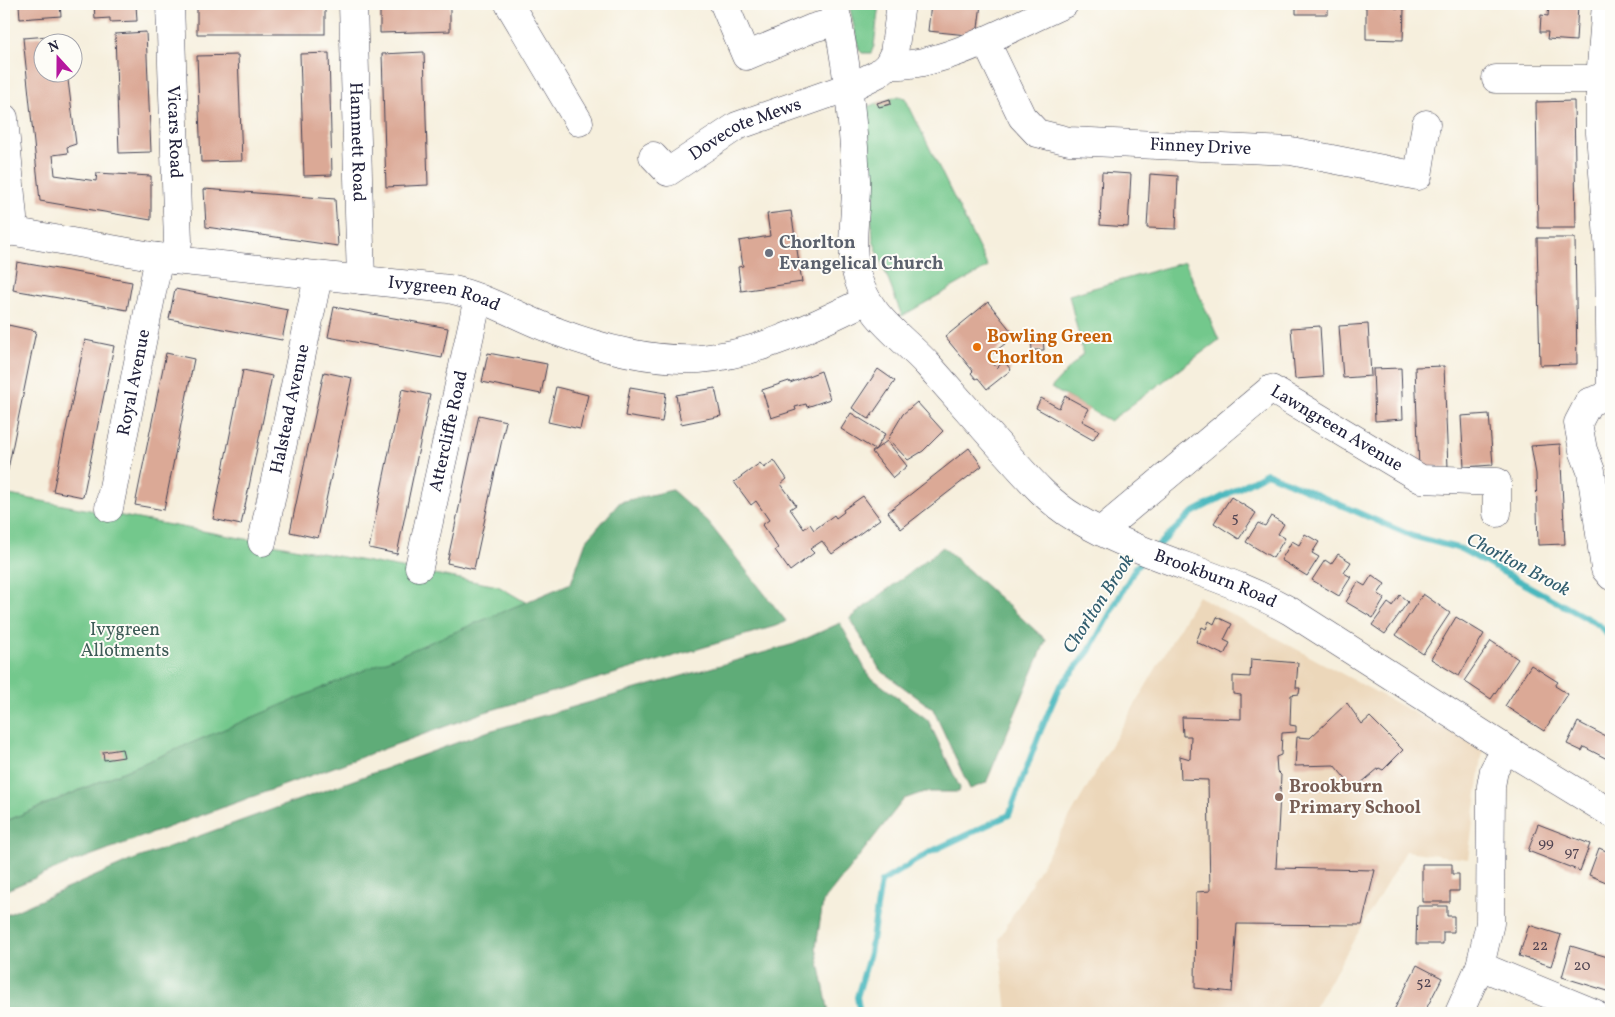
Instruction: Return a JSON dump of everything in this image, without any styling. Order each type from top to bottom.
[{"type":"street","name":"Vicars Road","points":[[167,259],[178,242],[170,4]]},
{"type":"street","name":"Hammett Road","points":[[353,4],[362,280]]},
{"type":"street","points":[[509,4],[580,122]]},
{"type":"street","points":[[724,4],[746,56],[813,28],[836,12]]},
{"type":"street","points":[[848,85],[868,79],[888,65],[894,53],[901,4]]},
{"type":"street","points":[[888,65],[903,66],[922,62],[985,40],[1064,4]]},
{"type":"street","points":[[1606,4],[1600,79],[1600,133],[1609,252],[1611,395],[1589,402],[1578,423],[1583,450],[1591,471],[1605,569],[1611,576]]},
{"type":"street","name":"Brookburn Road","points":[[836,12],[848,85],[856,181],[853,252],[858,280],[867,300],[880,319],[924,361],[1031,480],[1073,517],[1101,531],[1262,596],[1290,611],[1506,749],[1611,813]]},
{"type":"street","name":"Finney Drive","points":[[985,40],[1022,117],[1037,133],[1070,140],[1291,151],[1418,176],[1426,124]]},
{"type":"street","points":[[1496,79],[1600,79]]},
{"type":"street","name":"Dovecote Mews","points":[[653,156],[668,172],[738,126],[848,85]]},
{"type":"street","points":[[4,118],[13,218],[7,231]]},
{"type":"street","name":"Ivygreen Road","points":[[7,231],[167,259],[318,277],[449,289],[478,298],[583,341],[639,355],[669,359],[701,358],[765,344],[816,324],[867,300]]},
{"type":"street","name":"Royal Avenue","points":[[109,508],[167,259]]},
{"type":"street","name":"Halstead Avenue","points":[[262,542],[318,277]]},
{"type":"street","name":"Attercliffe Road","points":[[419,566],[478,298]]},
{"type":"street","name":"Lawngreen Avenue","points":[[1101,531],[1271,389],[1421,479],[1497,482],[1497,514]]},
{"type":"street","points":[[1459,1013],[1480,966],[1490,923],[1491,786],[1494,770],[1506,749]]},
{"type":"street","points":[[1480,966],[1594,1013]]},
{"type":"shaded area","name":"Brookburn Primary School","points":[[1198,596],[1483,750],[1468,859],[1406,851],[1311,1013],[1007,1013],[999,939]]},
{"type":"green space","points":[[849,4],[879,4],[874,46],[871,53],[862,53],[859,50]]},
{"type":"green space","points":[[899,96],[905,98],[988,267],[902,316],[873,240],[864,113],[866,107]]},
{"type":"green space","points":[[1185,262],[1219,340],[1110,421],[1051,388],[1083,354],[1069,295]]},
{"type":"green space","points":[[672,490],[708,522],[786,621],[779,625],[485,712],[73,862],[4,891],[4,822],[571,583],[586,541],[620,502]]},
{"type":"green space","name":"Ivygreen Allotments","points":[[4,494],[498,586],[527,603],[4,822]]},
{"type":"green space","points":[[943,547],[1046,640],[986,783],[970,789],[933,709],[880,670],[850,618]]},
{"type":"green space","points":[[840,623],[869,676],[928,720],[960,788],[959,792],[924,792],[904,799],[823,902],[816,947],[829,1013],[4,1013],[4,916],[130,861],[489,731],[794,644]]},
{"type":"building","points":[[19,4],[60,4],[61,16],[20,19]]},
{"type":"building","points":[[94,4],[136,4],[137,21],[110,22],[110,18],[95,19]]},
{"type":"building","points":[[197,4],[325,4],[325,34],[197,34]]},
{"type":"building","points":[[380,4],[450,4],[450,31],[380,33]]},
{"type":"building","points":[[931,4],[981,4],[977,36],[928,31]]},
{"type":"building","points":[[1296,4],[1395,4],[1395,8],[1404,9],[1403,40],[1366,39],[1366,7],[1328,7],[1328,14],[1296,14]]},
{"type":"building","points":[[1549,4],[1578,4],[1576,41],[1547,39],[1548,32],[1540,32],[1541,15],[1548,16]]},
{"type":"building","points":[[146,32],[151,152],[119,153],[115,34]]},
{"type":"building","points":[[32,37],[32,82],[68,82],[76,144],[67,147],[68,153],[53,155],[55,175],[96,181],[97,173],[151,176],[151,220],[40,201],[23,38]]},
{"type":"building","points":[[424,52],[428,185],[386,187],[382,54]]},
{"type":"building","points":[[329,53],[332,175],[304,176],[300,54]]},
{"type":"building","points":[[238,55],[242,161],[201,162],[197,56]]},
{"type":"building","points":[[890,99],[891,104],[879,107],[877,103]]},
{"type":"building","points":[[1574,101],[1576,228],[1538,228],[1536,102]]},
{"type":"building","points":[[1102,172],[1131,174],[1128,227],[1100,225]]},
{"type":"building","points":[[1150,174],[1178,176],[1176,229],[1147,228]]},
{"type":"building","points":[[204,189],[335,199],[338,246],[206,227]]},
{"type":"building","name":"Chorlton Evangelical Church","points":[[791,211],[802,282],[741,291],[738,267],[743,266],[739,241],[770,236],[767,214]]},
{"type":"building","points":[[1537,238],[1575,238],[1577,364],[1540,365]]},
{"type":"building","points":[[17,262],[132,282],[127,310],[13,290]]},
{"type":"building","points":[[175,289],[288,310],[282,340],[169,319]]},
{"type":"building","name":"Bowling Green Chorlton","points":[[988,302],[1015,336],[988,357],[997,368],[1004,361],[1011,370],[987,389],[971,373],[973,371],[945,337]]},
{"type":"building","points":[[334,307],[448,328],[442,358],[328,337]]},
{"type":"building","points":[[1368,324],[1371,376],[1343,378],[1339,326]]},
{"type":"building","points":[[8,325],[36,331],[6,479],[4,479],[4,347]]},
{"type":"building","points":[[1320,326],[1323,377],[1295,379],[1291,328]]},
{"type":"building","points":[[1031,338],[1043,338],[1044,350],[1032,350]]},
{"type":"building","points":[[85,340],[114,346],[83,497],[53,491]]},
{"type":"building","points":[[166,353],[194,359],[164,510],[135,505]]},
{"type":"building","points":[[488,353],[547,364],[541,394],[482,382]]},
{"type":"building","points":[[1444,366],[1448,468],[1419,469],[1415,367]]},
{"type":"building","points":[[1401,368],[1403,419],[1375,421],[1373,369]]},
{"type":"building","points":[[878,369],[895,381],[869,419],[852,408]]},
{"type":"building","points":[[243,370],[272,376],[241,525],[213,519]]},
{"type":"building","points":[[821,371],[830,399],[807,407],[806,404],[795,407],[796,410],[771,418],[762,390],[789,381],[790,383]]},
{"type":"building","points":[[324,372],[352,378],[318,538],[290,532]]},
{"type":"building","points":[[556,387],[588,395],[580,429],[548,422]]},
{"type":"building","points":[[630,387],[666,393],[662,422],[625,416]]},
{"type":"building","points":[[715,388],[721,416],[681,424],[676,395]]},
{"type":"building","points":[[402,389],[430,395],[397,554],[369,548]]},
{"type":"building","points":[[1065,396],[1089,409],[1082,421],[1099,430],[1093,440],[1036,408],[1041,398],[1059,408]]},
{"type":"building","points":[[917,402],[943,431],[923,451],[908,460],[888,439],[903,414]]},
{"type":"building","points":[[851,413],[885,434],[875,450],[841,429]]},
{"type":"building","points":[[1489,414],[1493,465],[1464,467],[1461,416]]},
{"type":"building","points":[[479,415],[506,421],[474,569],[447,563]]},
{"type":"building","points":[[1607,428],[1611,428],[1611,454],[1607,454]]},
{"type":"building","points":[[887,441],[907,466],[893,478],[872,452]]},
{"type":"building","points":[[1560,444],[1565,544],[1538,545],[1536,474],[1531,446]]},
{"type":"building","points":[[969,448],[982,466],[901,529],[888,512]]},
{"type":"building","points":[[774,460],[787,479],[781,484],[796,505],[790,509],[804,529],[810,524],[814,530],[834,515],[836,518],[844,512],[843,510],[863,496],[880,519],[832,554],[822,541],[810,549],[814,553],[790,571],[775,550],[778,548],[762,525],[769,520],[756,501],[751,505],[734,482],[760,463],[764,468]]},
{"type":"building","points":[[1231,497],[1256,513],[1239,539],[1214,523]]},
{"type":"building","points":[[1271,516],[1284,524],[1278,534],[1285,538],[1273,558],[1246,542],[1258,523],[1265,526]]},
{"type":"building","points":[[1305,534],[1319,542],[1312,553],[1319,557],[1307,576],[1281,560],[1292,541],[1299,545]]},
{"type":"building","points":[[1338,554],[1351,562],[1344,573],[1351,577],[1339,596],[1312,580],[1325,560],[1331,564]]},
{"type":"building","points":[[1372,575],[1385,584],[1378,594],[1385,598],[1373,618],[1346,602],[1358,582],[1365,586]]},
{"type":"building","points":[[1423,594],[1450,613],[1423,654],[1396,635]]},
{"type":"building","points":[[1400,595],[1408,602],[1385,634],[1372,625],[1388,603],[1392,606]]},
{"type":"building","points":[[1217,617],[1232,624],[1224,640],[1230,643],[1224,655],[1196,642],[1202,627],[1206,629],[1209,621],[1214,624]]},
{"type":"building","points":[[1456,617],[1484,634],[1459,676],[1431,659]]},
{"type":"building","points":[[1491,641],[1518,659],[1491,699],[1464,681]]},
{"type":"building","name":"Brookburn Primary School","points":[[1251,659],[1298,663],[1296,688],[1300,688],[1299,694],[1291,695],[1290,725],[1296,726],[1296,732],[1282,733],[1281,755],[1276,757],[1277,771],[1281,775],[1276,868],[1375,870],[1362,925],[1237,924],[1232,992],[1195,988],[1196,892],[1210,891],[1208,780],[1181,779],[1180,756],[1190,759],[1191,736],[1183,736],[1182,717],[1241,719],[1241,695],[1233,694],[1233,676],[1250,677]]},
{"type":"building","points":[[1531,665],[1558,682],[1555,686],[1568,694],[1544,731],[1505,706]]},
{"type":"building","points":[[1347,703],[1362,724],[1370,717],[1403,750],[1383,770],[1379,768],[1354,789],[1334,765],[1295,766],[1297,737],[1310,738]]},
{"type":"building","points":[[1578,722],[1611,739],[1611,761],[1584,747],[1582,751],[1567,744]]},
{"type":"building","points":[[122,749],[124,757],[104,760],[103,752]]},
{"type":"building","points":[[1538,824],[1590,844],[1580,871],[1528,851]]},
{"type":"building","points":[[1599,848],[1611,853],[1611,884],[1589,875]]},
{"type":"building","points":[[1422,864],[1452,864],[1452,874],[1459,874],[1459,891],[1450,891],[1450,902],[1422,902]]},
{"type":"building","points":[[1417,906],[1447,906],[1447,916],[1454,916],[1454,932],[1443,932],[1443,944],[1416,944]]},
{"type":"building","points":[[1529,925],[1561,935],[1551,966],[1519,956]]},
{"type":"building","points":[[1571,946],[1611,958],[1611,992],[1562,977]]},
{"type":"building","points":[[1417,965],[1442,978],[1424,1013],[1395,1013],[1393,1012]]},
{"type":"waterway","name":"Chorlton Brook","points":[[1157,547],[1192,513],[1267,473],[1412,536],[1461,549],[1599,625],[1611,639]]},
{"type":"waterway","name":"Chorlton Brook","points":[[860,1013],[857,997],[870,953],[881,882],[930,852],[1009,815],[1040,732],[1059,688],[1089,651],[1136,567],[1146,558]]},
{"type":"place","name":"Chorlton Evangelical Church","points":[[769,253]]},
{"type":"place","name":"Bowling Green Chorlton","points":[[977,347]]},
{"type":"place","name":"Brookburn Primary School","points":[[1279,797]]}]
